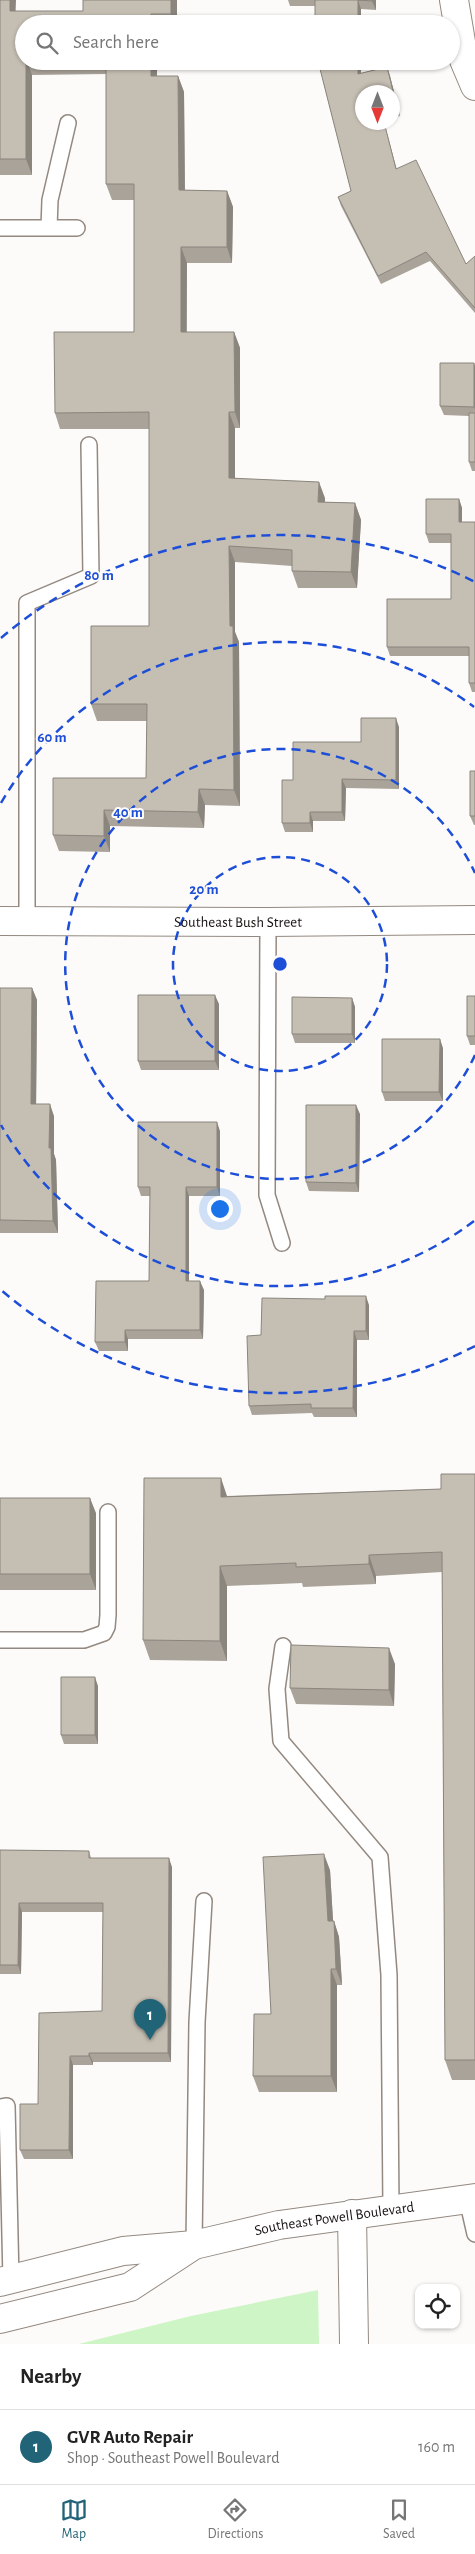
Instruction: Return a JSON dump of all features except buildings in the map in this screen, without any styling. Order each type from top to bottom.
[{"type":"street","points":[[454,0],[456,15]]},
{"type":"street","points":[[460,36],[464,60],[475,86]]},
{"type":"street","name":"Southeast Bush Street","points":[[0,920],[268,922],[475,920]]},
{"type":"street","name":"Southeast Powell Boulevard","points":[[5,2281],[123,2252],[194,2245],[279,2225],[471,2198]]},
{"type":"street","points":[[352,2214],[354,2344]]},
{"type":"street","name":"Southeast Powell Boulevard","points":[[0,2319],[130,2287],[194,2245]]},
{"type":"lane","points":[[49,228],[50,200],[68,123]]},
{"type":"lane","points":[[0,228],[77,228]]},
{"type":"lane","points":[[27,920],[27,603],[91,576],[89,445]]},
{"type":"lane","points":[[268,922],[267,1196],[282,1243]]},
{"type":"lane","points":[[0,1640],[84,1640],[104,1633],[107,1627],[108,1616],[108,1512]]},
{"type":"lane","points":[[283,1646],[277,1690],[281,1741],[380,1856],[389,1975],[391,2208]]},
{"type":"lane","points":[[194,2245],[197,2022],[204,1901]]},
{"type":"lane","points":[[0,2107],[7,2106],[5,2281]]},
{"type":"lane","points":[[471,2198],[475,2234]]},
{"type":"green space","points":[[318,2290],[319,2344],[79,2344],[191,2316]]},
{"type":"place","name":"GVR Auto Repair","points":[[150,2040]]}]
